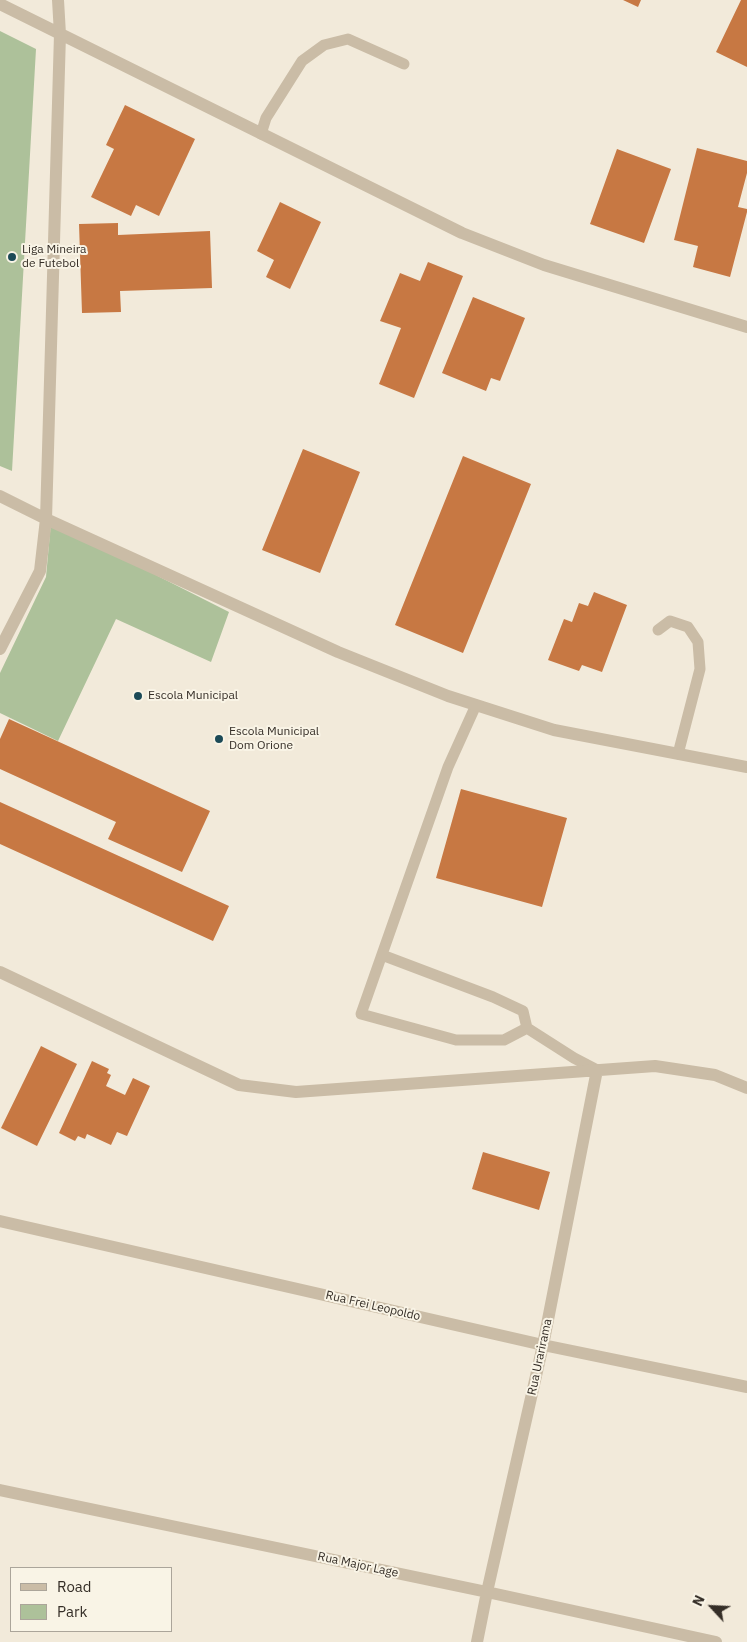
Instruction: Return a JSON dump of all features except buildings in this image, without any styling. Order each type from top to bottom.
[{"type":"street","points":[[0,649],[40,571],[46,519],[60,34],[58,0]]},
{"type":"street","points":[[0,4],[462,234],[544,265],[747,327]]},
{"type":"street","points":[[0,496],[46,519],[338,652],[448,696],[554,730],[747,767]]},
{"type":"street","points":[[0,972],[239,1085],[296,1092],[655,1066],[715,1075],[747,1088]]},
{"type":"street","name":"Rua Urarirama","points":[[477,1642],[543,1345],[597,1070]]},
{"type":"street","name":"Rua Frei Leopoldo","points":[[0,1221],[543,1345],[747,1387]]},
{"type":"street","name":"Rua Major Lage","points":[[0,1490],[716,1642]]},
{"type":"lane","points":[[261,134],[266,118],[302,61],[324,45],[348,39],[404,64]]},
{"type":"lane","points":[[658,630],[670,621],[688,627],[698,642],[700,669],[678,754]]},
{"type":"lane","points":[[476,705],[448,767],[360,1014],[456,1040],[504,1040],[527,1028]]},
{"type":"lane","points":[[382,954],[523,1011],[527,1028],[574,1058],[597,1070]]},
{"type":"green space","name":"Liga Mineira de Futebol","points":[[0,31],[36,49],[12,471],[0,466]]},
{"type":"green space","points":[[51,522],[229,612],[211,662],[116,619],[58,741],[0,713],[0,673],[46,577]]},
{"type":"place","name":"Liga Mineira de Futebol","points":[[12,257]]},
{"type":"place","name":"Escola Municipal","points":[[138,696]]},
{"type":"place","name":"Escola Municipal Dom Orione","points":[[219,739]]}]
